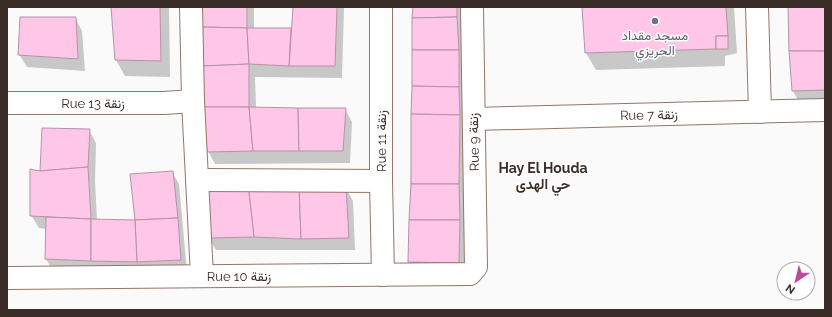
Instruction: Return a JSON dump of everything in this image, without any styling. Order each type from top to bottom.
[{"type":"street","points":[[191,7],[186,102],[197,180],[202,276]]},
{"type":"street","name":"Rue 11 زنقة","points":[[381,7],[381,181],[383,275]]},
{"type":"street","name":"Rue 9 زنقة","points":[[470,274],[476,267],[472,7]]},
{"type":"street","points":[[757,7],[760,112]]},
{"type":"street","name":"Rue 13 زنقة","points":[[7,104],[186,102]]},
{"type":"street","name":"Rue 7 زنقة","points":[[474,118],[825,110]]},
{"type":"street","points":[[197,180],[381,181]]},
{"type":"street","name":"Rue 10 زنقة","points":[[7,278],[470,274]]},
{"type":"building","points":[[111,7],[160,7],[161,61],[115,60]]},
{"type":"building","points":[[201,7],[247,7],[247,28],[202,27]]},
{"type":"building","points":[[293,7],[337,7],[335,66],[289,66]]},
{"type":"building","points":[[413,7],[457,7],[457,17],[412,18]]},
{"type":"building","name":"مسجد مقداد الحريزي","points":[[582,7],[726,7],[728,36],[716,36],[716,49],[585,53]]},
{"type":"building","points":[[788,7],[825,7],[825,51],[789,51]]},
{"type":"building","points":[[20,17],[76,17],[78,59],[18,55]]},
{"type":"building","points":[[457,17],[459,50],[412,50],[412,18]]},
{"type":"building","points":[[202,27],[247,28],[249,64],[203,66]]},
{"type":"building","points":[[247,28],[291,28],[289,66],[249,64]]},
{"type":"building","points":[[716,36],[728,36],[728,49],[716,49]]},
{"type":"building","points":[[412,50],[459,50],[459,87],[412,86]]},
{"type":"building","points":[[789,51],[825,51],[825,90],[792,91]]},
{"type":"building","points":[[249,64],[249,107],[202,107],[203,66]]},
{"type":"building","points":[[412,86],[459,87],[460,115],[411,114]]},
{"type":"building","points":[[202,107],[249,107],[253,151],[207,152]]},
{"type":"building","points":[[249,107],[298,108],[299,151],[253,151]]},
{"type":"building","points":[[298,108],[346,108],[343,151],[299,151]]},
{"type":"building","points":[[411,114],[460,115],[459,184],[411,184]]},
{"type":"building","points":[[42,128],[90,129],[88,167],[40,171]]},
{"type":"building","points":[[88,167],[91,219],[30,216],[30,169],[40,171]]},
{"type":"building","points":[[173,171],[178,218],[135,220],[130,174]]},
{"type":"building","points":[[248,184],[299,185],[301,239],[254,237]]},
{"type":"building","points":[[248,184],[254,237],[208,238],[208,185]]},
{"type":"building","points":[[411,184],[459,184],[460,220],[409,220]]},
{"type":"building","points":[[299,185],[346,187],[349,238],[301,239]]},
{"type":"building","points":[[46,217],[91,219],[91,261],[45,259]]},
{"type":"building","points":[[178,218],[181,260],[137,262],[135,220]]},
{"type":"building","points":[[91,219],[135,220],[137,262],[91,261]]},
{"type":"building","points":[[409,220],[460,220],[459,263],[408,262]]},
{"type":"place","name":"مسجد مقداد الحريزي","points":[[655,21]]},
{"type":"district","name":"Hay El Houda حي الهدى","points":[[543,176]]}]
